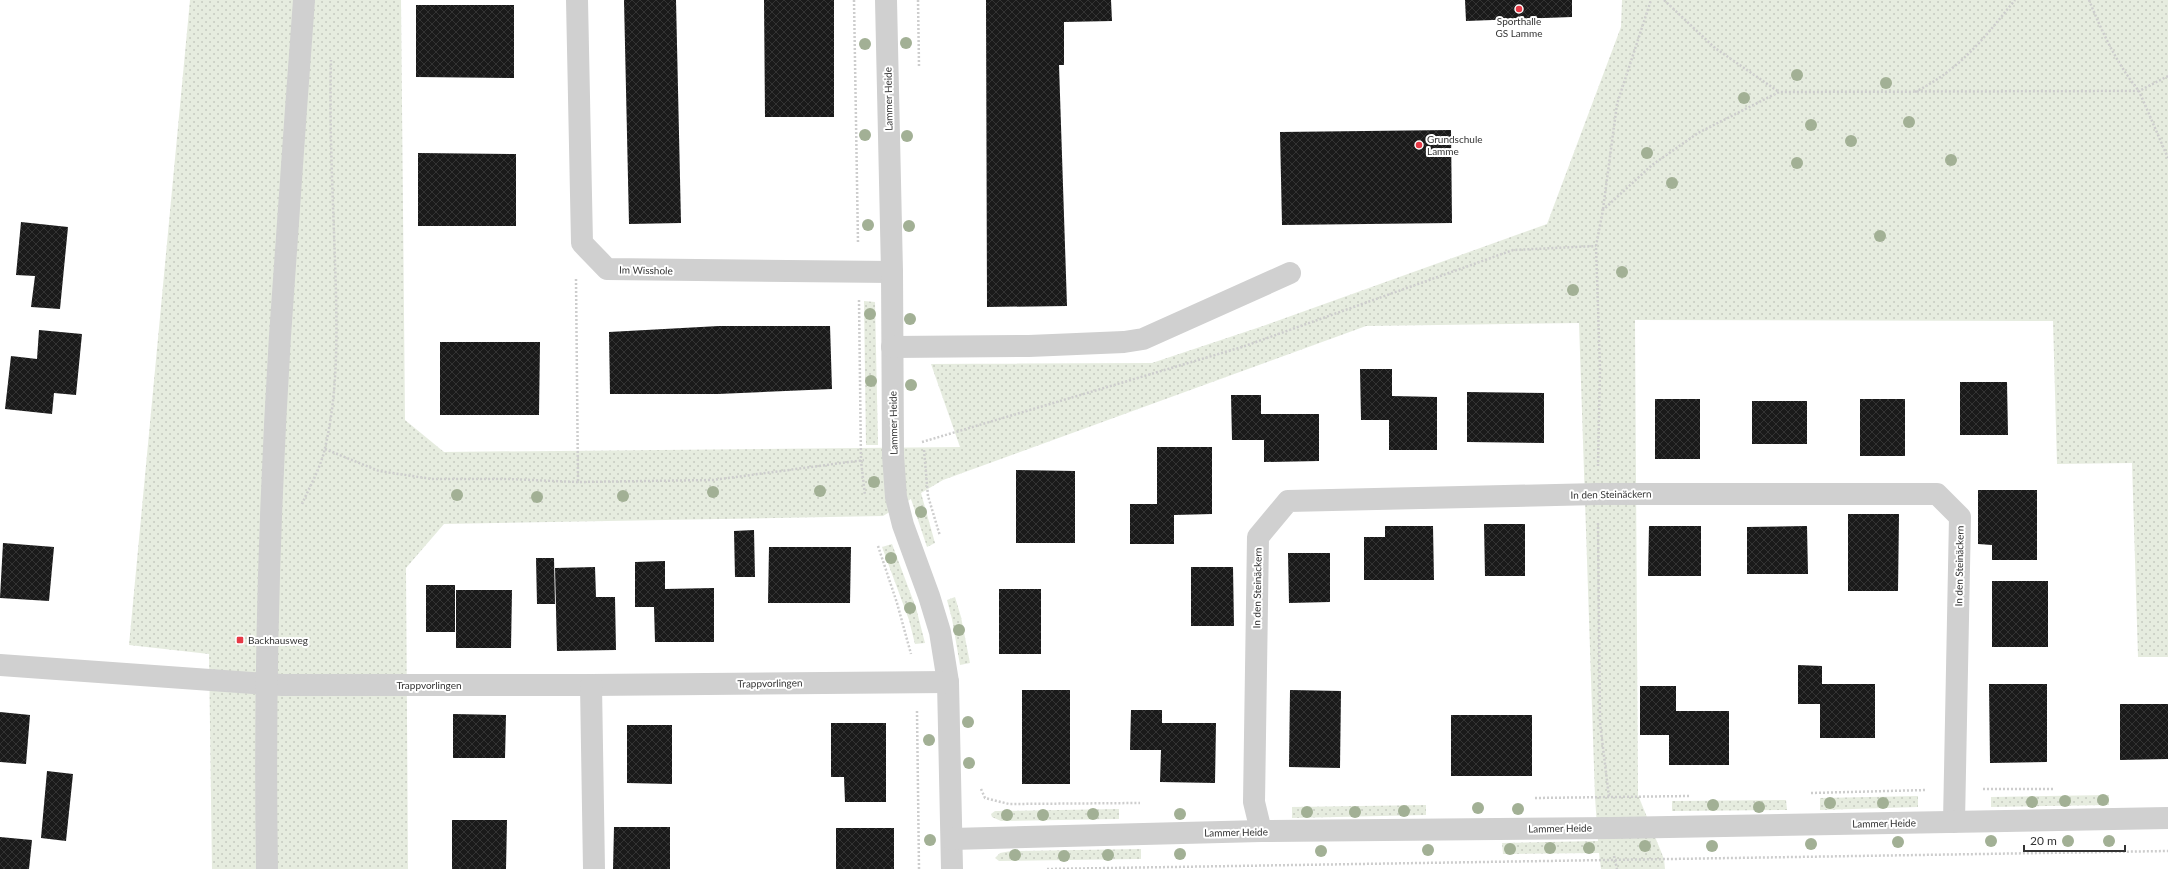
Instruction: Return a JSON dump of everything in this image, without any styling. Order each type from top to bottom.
[{"type":"street","points":[[267,869],[266,684],[280,336],[304,0]]},
{"type":"street","points":[[577,0],[582,243]]},
{"type":"street","name":"Lammer Heide","points":[[886,0],[892,272],[893,455],[896,497],[903,525],[929,596],[940,632],[948,682],[952,869]]},
{"type":"street","name":"Im Wisshole","points":[[582,243],[607,269],[892,272]]},
{"type":"street","points":[[892,348],[1029,346],[1124,342],[1143,339],[1290,273]]},
{"type":"street","name":"In den Steinäckern","points":[[1261,831],[1254,802],[1258,537],[1288,501],[1598,494],[1936,494],[1960,516],[1954,822]]},
{"type":"street","points":[[0,665],[266,684]]},
{"type":"street","name":"Trappvorlingen","points":[[266,684],[591,685],[948,682]]},
{"type":"street","points":[[591,685],[594,869]]},
{"type":"street","name":"Lammer Heide","points":[[952,839],[1261,831],[1613,828],[2168,818]]},
{"type":"path","points":[[918,0],[919,71]]},
{"type":"path","points":[[1617,869],[1614,860],[1613,828],[1600,723],[1598,494],[1600,369],[1596,246],[1603,210],[1617,104],[1651,0]]},
{"type":"path","points":[[1664,0],[1715,48],[1779,92]]},
{"type":"path","points":[[1914,92],[1936,81],[1975,50],[2015,0]]},
{"type":"path","points":[[2089,0],[2103,34],[2130,80],[2139,92],[2168,158]]},
{"type":"path","points":[[331,57],[329,112],[334,209],[336,342],[334,394],[325,449],[379,471],[432,479],[508,479],[578,482],[713,480],[893,455],[923,442],[1242,347],[1513,250],[1596,246]]},
{"type":"path","points":[[1603,210],[1652,165],[1698,133],[1779,92],[2139,92],[2168,76]]},
{"type":"path","points":[[578,482],[575,283],[582,243]]},
{"type":"path","points":[[923,434],[928,496],[941,539]]},
{"type":"path","points":[[980,781],[980,788],[985,798],[1009,804],[1143,803]]},
{"type":"path","points":[[1803,794],[1954,789],[2057,789]]},
{"type":"path","points":[[1531,798],[1692,796]]},
{"type":"path","points":[[1047,869],[2168,851]]},
{"type":"shaded area","points":[[190,0],[401,0],[405,420],[444,452],[960,447],[931,364],[1152,363],[1263,326],[1547,224],[1621,27],[1622,0],[2168,0],[2168,657],[2138,657],[2132,463],[2057,464],[2053,321],[1635,320],[1638,795],[1664,859],[1665,869],[1601,869],[1599,853],[1503,854],[1502,843],[1598,841],[1595,797],[1579,323],[1366,326],[943,480],[921,493],[935,543],[927,547],[911,499],[883,516],[444,524],[406,568],[408,869],[212,869],[209,654],[129,645]]},
{"type":"shaded area","points":[[864,301],[875,302],[878,445],[866,445]]},
{"type":"shaded area","points":[[892,544],[916,608],[925,643],[915,644],[909,620],[882,547]]},
{"type":"shaded area","points":[[955,597],[961,617],[970,663],[960,665],[947,600]]},
{"type":"shaded area","points":[[2109,795],[2109,805],[1991,807],[1991,797]]},
{"type":"shaded area","points":[[1918,796],[1918,807],[1820,810],[1820,798]]},
{"type":"shaded area","points":[[1786,800],[1787,810],[1672,811],[1672,801]]},
{"type":"shaded area","points":[[1426,805],[1426,815],[1292,818],[1292,807]]},
{"type":"shaded area","points":[[1119,809],[1119,819],[1001,821],[992,817],[991,814],[995,811]]},
{"type":"shaded area","points":[[1141,849],[1141,859],[999,861],[995,858],[1000,853],[1011,851]]},
{"type":"building","points":[[624,0],[676,0],[681,223],[629,224]]},
{"type":"building","points":[[764,0],[834,0],[834,117],[765,117]]},
{"type":"building","points":[[986,0],[1111,0],[1112,21],[1064,22],[1064,65],[1059,65],[1067,306],[987,307]]},
{"type":"building","name":"Sporthalle GS Lamme","points":[[1465,0],[1572,0],[1572,17],[1466,21]]},
{"type":"building","points":[[416,5],[514,5],[514,78],[416,77]]},
{"type":"building","points":[[1451,130],[1452,223],[1282,225],[1280,132]]},
{"type":"building","points":[[418,153],[516,154],[516,226],[418,226]]},
{"type":"building","points":[[21,222],[68,227],[60,309],[31,307],[35,276],[16,275]]},
{"type":"building","points":[[719,326],[830,326],[832,389],[718,394],[610,394],[609,332]]},
{"type":"building","points":[[39,330],[82,334],[76,395],[54,393],[52,414],[5,409],[11,356],[37,359]]},
{"type":"building","points":[[440,342],[540,342],[539,415],[440,415]]},
{"type":"building","points":[[1360,369],[1392,369],[1392,396],[1437,397],[1437,450],[1389,450],[1389,420],[1361,420]]},
{"type":"building","points":[[1960,382],[2007,382],[2008,435],[1960,435]]},
{"type":"building","points":[[1467,392],[1544,393],[1544,443],[1467,442]]},
{"type":"building","points":[[1231,395],[1261,395],[1261,414],[1319,414],[1319,461],[1264,462],[1264,440],[1232,440]]},
{"type":"building","points":[[1655,399],[1700,399],[1700,459],[1655,459]]},
{"type":"building","points":[[1860,399],[1905,399],[1905,456],[1860,456]]},
{"type":"building","points":[[1752,401],[1807,401],[1807,444],[1752,444]]},
{"type":"building","points":[[1157,447],[1212,447],[1212,514],[1174,515],[1174,544],[1130,544],[1130,504],[1157,504]]},
{"type":"building","points":[[1016,470],[1075,471],[1075,543],[1016,543]]},
{"type":"building","points":[[1978,490],[2037,490],[2037,560],[1992,560],[1992,545],[1978,544]]},
{"type":"building","points":[[1848,514],[1899,514],[1898,591],[1848,591]]},
{"type":"building","points":[[1484,524],[1525,524],[1525,576],[1485,576]]},
{"type":"building","points":[[1385,526],[1433,526],[1434,580],[1364,580],[1364,537],[1385,537]]},
{"type":"building","points":[[1649,526],[1701,526],[1701,576],[1648,576]]},
{"type":"building","points":[[1807,526],[1808,574],[1747,574],[1747,527]]},
{"type":"building","points":[[754,530],[755,577],[735,577],[734,531]]},
{"type":"building","points":[[3,543],[54,547],[49,601],[0,598]]},
{"type":"building","points":[[769,547],[851,547],[850,603],[768,603]]},
{"type":"building","points":[[1288,553],[1330,553],[1330,602],[1289,603]]},
{"type":"building","points":[[536,558],[554,558],[555,604],[537,604]]},
{"type":"building","points":[[665,561],[665,589],[714,588],[714,642],[655,642],[654,607],[635,607],[635,562]]},
{"type":"building","points":[[595,567],[596,597],[615,597],[616,650],[557,651],[555,568]]},
{"type":"building","points":[[1191,567],[1233,567],[1234,626],[1191,626]]},
{"type":"building","points":[[1992,581],[2048,581],[2048,647],[1992,647]]},
{"type":"building","points":[[426,585],[455,585],[455,632],[426,632]]},
{"type":"building","points":[[999,589],[1041,589],[1041,654],[999,654]]},
{"type":"building","points":[[456,590],[512,590],[511,648],[456,648]]},
{"type":"building","points":[[1798,665],[1822,666],[1822,684],[1875,684],[1875,738],[1820,738],[1820,704],[1798,704]]},
{"type":"building","points":[[1989,684],[2047,684],[2047,762],[1990,763]]},
{"type":"building","points":[[1640,686],[1676,686],[1676,711],[1729,711],[1729,765],[1669,765],[1669,735],[1640,735]]},
{"type":"building","points":[[1022,690],[1070,690],[1070,784],[1022,784]]},
{"type":"building","points":[[1290,690],[1341,691],[1340,768],[1289,767]]},
{"type":"building","points":[[2120,704],[2168,704],[2168,759],[2120,760]]},
{"type":"building","points":[[1131,710],[1162,710],[1162,723],[1216,723],[1215,783],[1160,782],[1161,750],[1130,750]]},
{"type":"building","points":[[0,712],[30,715],[26,764],[0,762]]},
{"type":"building","points":[[453,714],[506,715],[505,758],[453,758]]},
{"type":"building","points":[[1451,715],[1532,715],[1532,776],[1451,776]]},
{"type":"building","points":[[831,723],[886,723],[886,802],[845,802],[844,777],[831,777]]},
{"type":"building","points":[[627,725],[672,725],[672,784],[627,783]]},
{"type":"building","points":[[47,771],[73,774],[66,841],[41,838]]},
{"type":"building","points":[[452,820],[507,820],[506,869],[452,869]]},
{"type":"building","points":[[614,827],[670,827],[670,869],[613,869]]},
{"type":"building","points":[[836,828],[894,828],[894,869],[836,869]]},
{"type":"building","points":[[0,837],[32,840],[29,869],[0,869]]},
{"type":"place","name":"Sporthalle GS Lamme","points":[[1519,9]]},
{"type":"place","name":"Grundschule Lamme","points":[[1419,145]]},
{"type":"place","name":"Backhausweg","points":[[240,640]]}]
